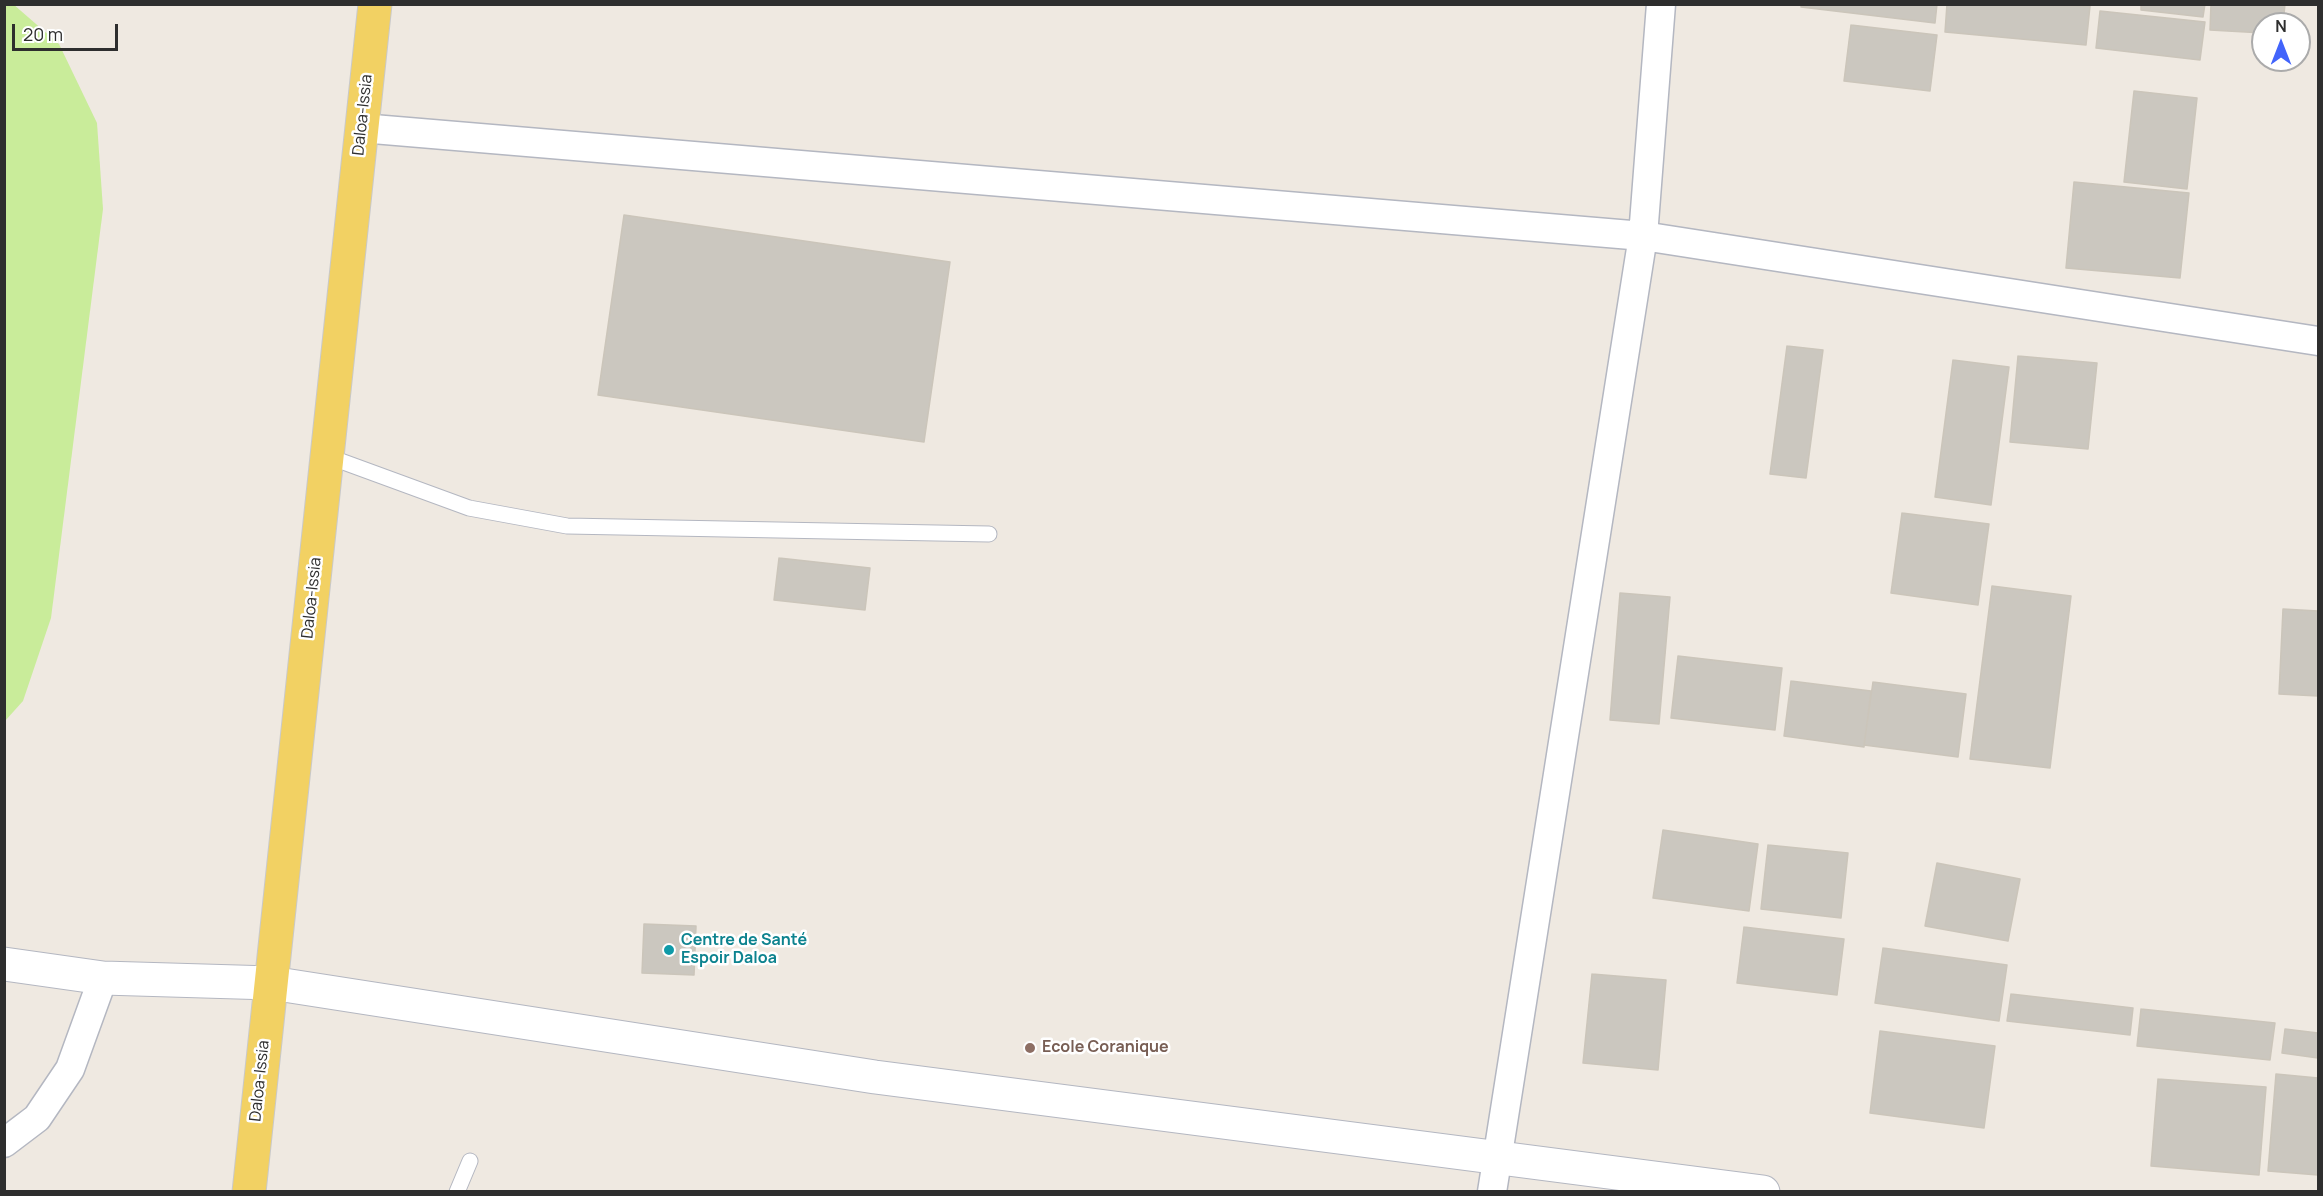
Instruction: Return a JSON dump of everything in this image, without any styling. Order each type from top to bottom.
[{"type":"main road","name":"Daloa-Issia","points":[[249,1191],[375,4]]},
{"type":"street","points":[[1492,1191],[1643,236],[1661,4]]},
{"type":"street","points":[[362,128],[1643,236],[2319,341]]},
{"type":"street","points":[[4,964],[103,978],[271,983],[875,1077],[1763,1191]]},
{"type":"street","points":[[4,1143],[37,1118],[70,1069],[103,978]]},
{"type":"lane","points":[[327,456],[469,508],[567,526],[989,534]]},
{"type":"lane","points":[[457,1191],[470,1161]]},
{"type":"green space","points":[[13,4],[59,44],[97,123],[103,209],[51,618],[23,701],[5,721],[4,5]]},
{"type":"building","points":[[1801,4],[1937,4],[1935,23],[1801,7]]},
{"type":"building","points":[[1947,4],[2090,6],[2086,45],[1945,32]]},
{"type":"building","points":[[2141,4],[2205,4],[2203,17],[2141,10]]},
{"type":"building","points":[[2211,4],[2285,4],[2284,12],[2251,12],[2251,32],[2210,30]]},
{"type":"building","points":[[2100,11],[2205,22],[2200,60],[2096,48]]},
{"type":"building","points":[[1851,25],[1937,35],[1930,91],[1844,81]]},
{"type":"building","points":[[2134,91],[2197,98],[2187,189],[2124,182]]},
{"type":"building","points":[[2074,182],[2189,193],[2180,278],[2066,268]]},
{"type":"building","points":[[624,215],[950,262],[924,442],[598,395]]},
{"type":"building","points":[[1787,346],[1823,350],[1806,478],[1770,474]]},
{"type":"building","points":[[2018,356],[2097,363],[2088,449],[2010,442]]},
{"type":"building","points":[[1953,360],[2009,367],[1991,505],[1935,497]]},
{"type":"building","points":[[1902,513],[1989,524],[1978,605],[1891,593]]},
{"type":"building","points":[[779,558],[870,568],[865,610],[774,600]]},
{"type":"building","points":[[1992,586],[2071,596],[2050,768],[1970,759]]},
{"type":"building","points":[[1620,593],[1670,597],[1659,724],[1610,720]]},
{"type":"building","points":[[2283,609],[2318,611],[2318,696],[2279,694]]},
{"type":"building","points":[[1678,656],[1782,668],[1775,730],[1671,718]]},
{"type":"building","points":[[1791,681],[1871,691],[1864,747],[1784,736]]},
{"type":"building","points":[[1873,682],[1966,694],[1958,757],[1864,745]]},
{"type":"building","points":[[1663,830],[1758,844],[1749,911],[1653,898]]},
{"type":"building","points":[[1768,845],[1848,853],[1841,918],[1761,909]]},
{"type":"building","points":[[1937,863],[2020,879],[2008,941],[1925,926]]},
{"type":"building","name":"Centre de Santé Espoir Daloa","points":[[644,924],[696,926],[694,975],[642,973]]},
{"type":"building","points":[[1744,927],[1844,939],[1837,995],[1737,983]]},
{"type":"building","points":[[1883,948],[2007,965],[1999,1021],[1875,1003]]},
{"type":"building","points":[[1592,974],[1666,980],[1658,1070],[1583,1063]]},
{"type":"building","points":[[2011,994],[2133,1008],[2130,1035],[2007,1021]]},
{"type":"building","points":[[2141,1009],[2275,1023],[2270,1060],[2137,1046]]},
{"type":"building","points":[[2285,1029],[2318,1033],[2318,1058],[2282,1053]]},
{"type":"building","points":[[1880,1031],[1995,1046],[1984,1128],[1870,1113]]},
{"type":"building","points":[[2276,1074],[2318,1078],[2318,1175],[2268,1171]]},
{"type":"building","points":[[2158,1079],[2266,1087],[2259,1175],[2151,1166]]},
{"type":"place","name":"Centre de Santé Espoir Daloa","points":[[669,950]]},
{"type":"place","name":"Ecole Coranique","points":[[1030,1048]]}]
